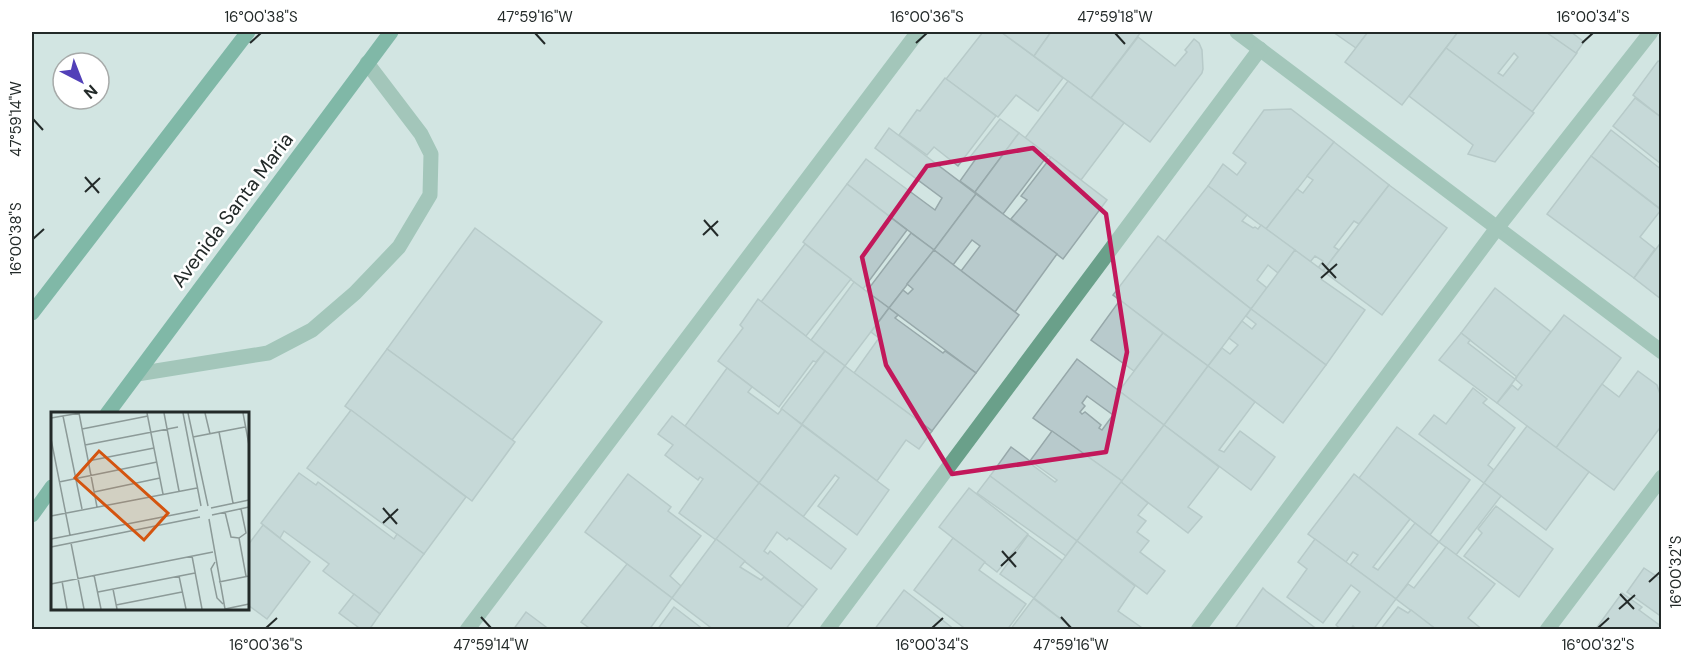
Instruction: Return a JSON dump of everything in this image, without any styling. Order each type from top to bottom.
[{"type":"main road","points":[[32,313],[248,32]]},
{"type":"main road","name":"Avenida Santa Maria","points":[[108,412],[391,32]]},
{"type":"main road","points":[[32,515],[51,488]]},
{"type":"street","points":[[467,630],[918,32]]},
{"type":"street","points":[[1237,32],[1662,351]]},
{"type":"street","points":[[1198,630],[1497,228],[1651,32]]},
{"type":"street","points":[[827,630],[1260,49]]},
{"type":"street","points":[[136,374],[268,353],[312,330],[355,293],[399,247],[430,195],[430,154],[421,134],[367,63]]},
{"type":"street","points":[[1547,630],[1662,477]]},
{"type":"highlighted area","points":[[1033,148],[1106,214],[1127,352],[1106,452],[952,474],[886,365],[862,257],[927,166]]},
{"type":"building","points":[[983,32],[1001,32],[1063,78],[1038,111],[1016,95],[998,117],[946,79]]},
{"type":"building","points":[[1001,32],[1051,32],[1034,56]]},
{"type":"building","points":[[1051,32],[1141,32],[1091,98],[1034,56]]},
{"type":"building","points":[[1333,32],[1368,32],[1356,48]]},
{"type":"building","points":[[1368,32],[1458,32],[1402,105],[1345,62]]},
{"type":"building","points":[[1458,32],[1546,32],[1577,53],[1532,112],[1446,48]],"holes":[[[1514,53],[1518,57],[1503,76],[1498,73]]]},
{"type":"building","points":[[1546,32],[1571,32],[1584,42],[1576,53]]},
{"type":"building","points":[[1138,37],[1175,66],[1194,39],[1202,50],[1202,73],[1150,142],[1091,98]]},
{"type":"building","points":[[1446,48],[1534,113],[1495,162],[1468,154],[1473,145],[1409,96]]},
{"type":"building","points":[[1658,61],[1662,62],[1662,118],[1633,95]]},
{"type":"building","points":[[945,78],[996,116],[958,166],[934,147],[927,155],[899,135]]},
{"type":"building","points":[[1068,81],[1124,123],[1081,180],[1025,138]]},
{"type":"building","points":[[1635,98],[1662,118],[1662,161],[1660,163],[1613,126]]},
{"type":"building","points":[[1291,109],[1334,142],[1266,229],[1208,186],[1223,164],[1237,175],[1246,163],[1233,153],[1264,110]]},
{"type":"building","points":[[1000,119],[1019,133],[975,192],[960,181],[975,160],[970,157]]},
{"type":"building","points":[[889,128],[976,194],[934,250],[847,184],[866,159],[935,210],[942,198],[875,148]]},
{"type":"building","points":[[1611,130],[1662,170],[1662,210],[1591,156]]},
{"type":"building","points":[[1019,133],[1048,155],[1003,214],[975,192]]},
{"type":"building","points":[[1334,142],[1389,185],[1359,224],[1354,221],[1334,247],[1339,250],[1323,271],[1318,268],[1323,261],[1315,256],[1310,262],[1266,229],[1297,189],[1303,193],[1313,180],[1307,176]]},
{"type":"building","points":[[1591,156],[1661,210],[1640,237],[1655,249],[1634,278],[1547,214]]},
{"type":"building","points":[[1051,157],[1107,200],[1063,259],[1011,219],[1027,200],[1021,196]]},
{"type":"building","points":[[847,184],[907,230],[863,289],[803,242]]},
{"type":"building","points":[[1389,185],[1447,228],[1382,315],[1323,271]]},
{"type":"building","points":[[1208,186],[1247,215],[1242,221],[1253,228],[1258,229],[1261,225],[1295,250],[1278,273],[1268,265],[1257,280],[1267,288],[1251,309],[1165,241]]},
{"type":"building","points":[[976,194],[1057,254],[1015,312],[961,271],[980,246],[972,240],[953,265],[934,250]]},
{"type":"building","points":[[475,228],[602,322],[512,440],[387,349]]},
{"type":"building","points":[[911,233],[934,250],[889,308],[866,292]]},
{"type":"building","points":[[1158,236],[1251,309],[1208,366],[1113,295]]},
{"type":"building","points":[[1662,241],[1662,298],[1661,299],[1634,278]]},
{"type":"building","points":[[805,244],[851,279],[806,336],[761,302]]},
{"type":"building","points":[[934,250],[1019,315],[976,373],[889,308],[903,290],[908,294],[913,289],[907,284]]},
{"type":"building","points":[[1295,250],[1326,273],[1321,279],[1365,310],[1326,365],[1251,309]]},
{"type":"building","points":[[854,282],[889,308],[845,366],[811,340]]},
{"type":"building","points":[[1495,288],[1551,332],[1517,377],[1461,333]]},
{"type":"building","points":[[758,299],[825,351],[816,362],[813,361],[779,407],[718,361],[743,328],[740,325]]},
{"type":"building","points":[[1120,300],[1163,333],[1134,371],[1091,340]]},
{"type":"building","points":[[889,308],[898,315],[895,318],[943,353],[945,351],[976,373],[932,431],[854,373],[879,338],[871,332]]},
{"type":"building","points":[[1251,309],[1326,365],[1283,423],[1208,366],[1222,348],[1230,354],[1238,345],[1229,338],[1242,321],[1252,329],[1256,324],[1246,316]]},
{"type":"building","points":[[1564,315],[1621,358],[1556,448],[1497,403],[1512,385],[1518,390],[1522,385],[1515,379]]},
{"type":"building","points":[[1163,333],[1208,366],[1164,425],[1119,391]]},
{"type":"building","points":[[1461,333],[1470,340],[1468,343],[1515,379],[1517,377],[1497,403],[1439,360]]},
{"type":"building","points":[[387,349],[515,442],[472,501],[345,406]]},
{"type":"building","points":[[825,351],[845,366],[802,424],[781,409]]},
{"type":"building","points":[[1077,359],[1164,425],[1122,481],[1033,418]],"holes":[[[1087,396],[1113,415],[1102,430],[1099,428],[1101,425],[1085,412],[1082,414],[1080,412],[1085,406],[1082,403]]]},
{"type":"building","points":[[845,366],[932,431],[919,449],[906,440],[877,481],[802,424]]},
{"type":"building","points":[[1208,366],[1255,402],[1219,450],[1224,452],[1240,431],[1275,457],[1251,490],[1164,425]]},
{"type":"building","points":[[727,368],[752,387],[748,392],[778,414],[782,409],[802,425],[759,483],[685,426]]},
{"type":"building","points":[[1638,371],[1657,385],[1662,400],[1662,425],[1614,490],[1556,448],[1602,384],[1619,397]]},
{"type":"building","points":[[1473,388],[1487,399],[1483,403],[1515,428],[1488,465],[1494,470],[1484,483],[1419,434],[1434,415],[1446,424]]},
{"type":"building","points":[[351,410],[466,497],[424,554],[307,468]]},
{"type":"building","points":[[672,416],[759,483],[716,540],[679,513],[703,479],[700,477],[698,480],[665,455],[673,445],[658,434]]},
{"type":"building","points":[[802,425],[889,490],[857,535],[818,506],[839,478],[835,475],[803,517],[759,483]]},
{"type":"building","points":[[1164,425],[1219,467],[1188,507],[1202,517],[1188,533],[1121,482]]},
{"type":"building","points":[[1527,426],[1589,472],[1546,530],[1484,483]]},
{"type":"building","points":[[1397,427],[1470,480],[1430,535],[1359,478]]},
{"type":"building","points":[[1052,431],[1122,481],[1077,541],[990,476],[1011,447],[1030,461]],"holes":[[[1032,462],[1057,480],[1055,482],[1031,464]]]},
{"type":"building","points":[[299,473],[316,485],[318,482],[394,539],[397,534],[424,554],[380,614],[323,571],[329,564],[284,531],[280,538],[261,523]]},
{"type":"building","points":[[628,474],[671,507],[668,511],[701,536],[670,576],[681,586],[672,598],[585,532]]},
{"type":"building","points":[[1354,474],[1410,519],[1373,567],[1378,570],[1415,523],[1439,542],[1396,599],[1350,565],[1358,555],[1353,552],[1346,562],[1308,534]]},
{"type":"building","points":[[990,476],[1077,541],[1066,556],[977,493]]},
{"type":"building","points":[[1121,482],[1148,503],[1138,515],[1146,521],[1137,532],[1149,541],[1140,552],[1165,571],[1147,594],[1077,541]]},
{"type":"building","points":[[759,483],[846,549],[831,569],[789,538],[787,540],[777,532],[764,551],[768,554],[770,551],[817,589],[803,607],[716,539]]},
{"type":"building","points":[[1484,483],[1501,496],[1456,555],[1439,542]]},
{"type":"building","points":[[969,488],[1028,534],[997,572],[939,527]]},
{"type":"building","points":[[1496,506],[1553,549],[1519,597],[1464,556],[1482,533],[1478,529]]},
{"type":"building","points":[[263,525],[310,562],[267,619],[249,606],[249,544]]},
{"type":"building","points":[[1028,535],[1063,561],[1034,598],[1000,574]]},
{"type":"building","points":[[953,538],[985,562],[979,570],[1026,604],[1007,630],[967,630],[914,590]]},
{"type":"building","points":[[716,539],[745,561],[740,567],[761,580],[764,577],[803,607],[785,630],[714,630],[672,598]]},
{"type":"building","points":[[1315,539],[1396,599],[1373,630],[1357,630],[1353,626],[1350,630],[1341,630],[1336,625],[1360,592],[1351,585],[1323,623],[1287,597],[1307,569],[1298,562]]},
{"type":"building","points":[[1077,541],[1135,586],[1118,611],[1145,630],[1075,630],[1034,598]]},
{"type":"building","points":[[1446,547],[1495,584],[1468,618],[1483,630],[1437,630],[1396,599],[1408,584],[1414,588]]},
{"type":"building","points":[[627,564],[672,598],[649,630],[592,630],[581,622]]},
{"type":"building","points":[[1644,568],[1662,580],[1662,617],[1627,592]]},
{"type":"building","points":[[1263,588],[1266,591],[1318,630],[1234,630]]},
{"type":"building","points":[[904,590],[955,630],[874,630]]},
{"type":"building","points":[[1622,593],[1642,607],[1639,610],[1662,627],[1662,630],[1595,630]]},
{"type":"building","points":[[354,594],[380,614],[369,630],[362,630],[339,613]]},
{"type":"building","points":[[1034,599],[1075,630],[1010,630]]},
{"type":"building","points":[[674,607],[704,630],[657,630]]},
{"type":"building","points":[[1398,607],[1408,613],[1411,610],[1437,630],[1380,630]]},
{"type":"building","points":[[526,612],[550,630],[513,630]]}]
